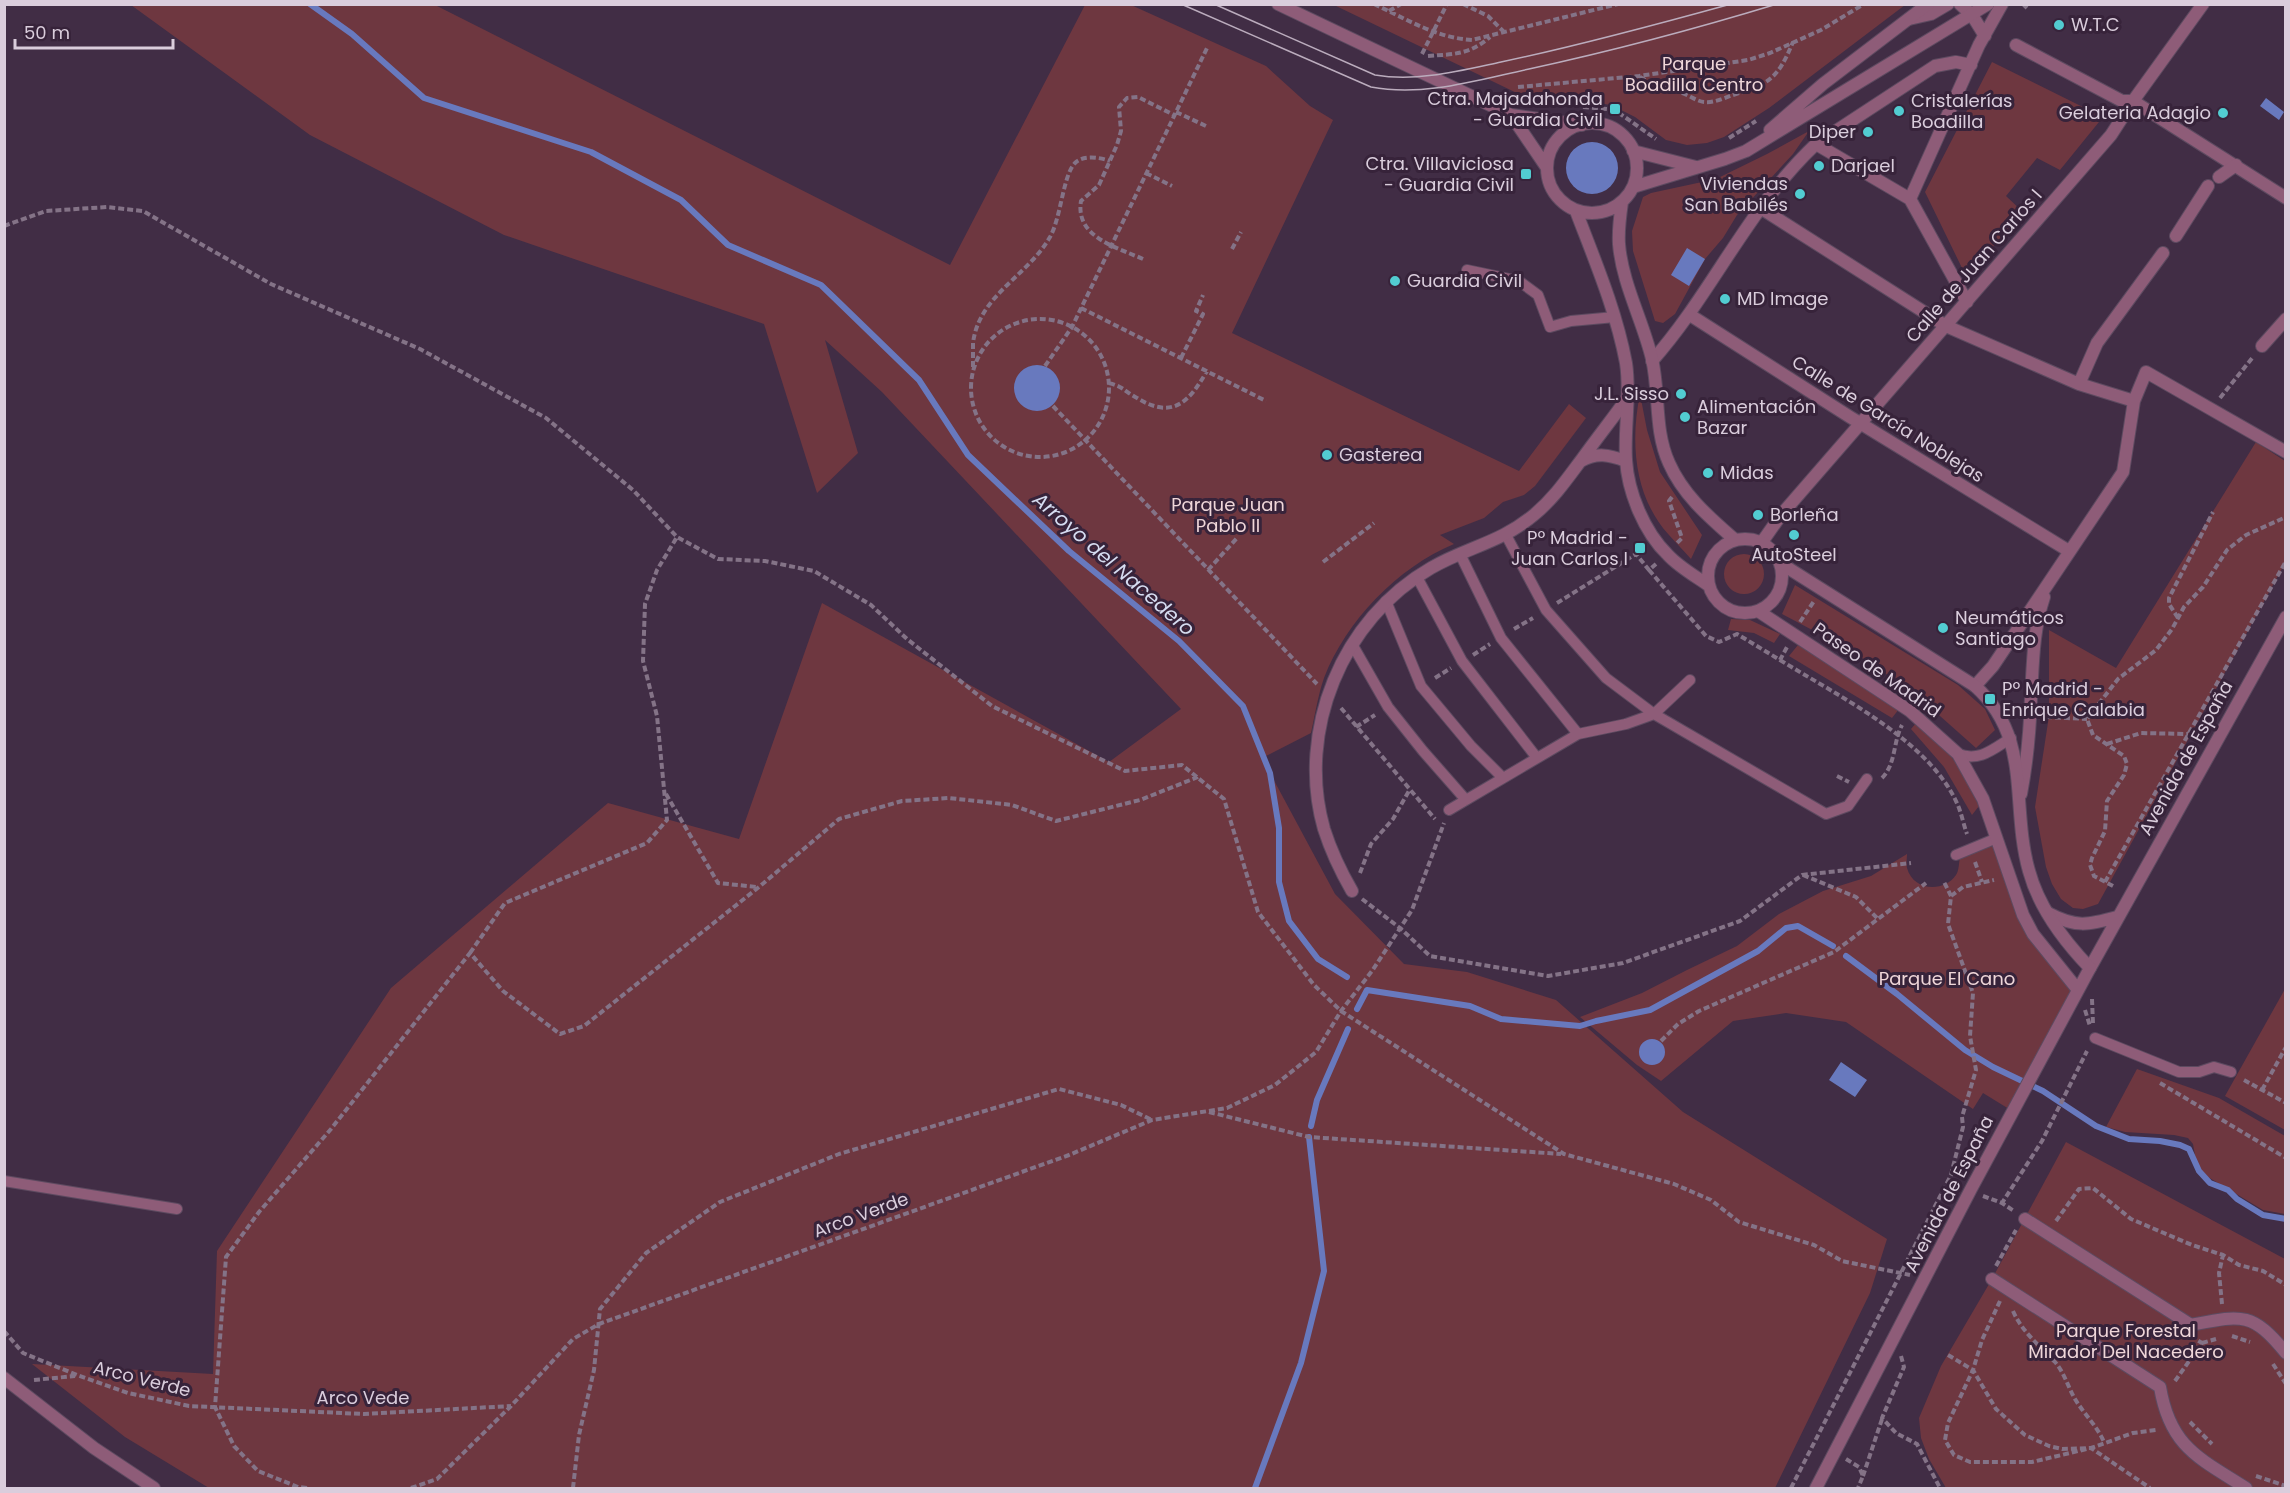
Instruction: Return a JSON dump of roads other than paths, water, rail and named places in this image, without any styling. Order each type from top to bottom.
[{"type":"street","points":[[1278,4],[1511,115],[1610,127],[1627,140],[1633,151],[1636,176],[1633,187],[1622,202],[1608,211],[1592,214],[1576,211],[1562,202],[1554,193],[1547,168],[1511,115]]},
{"type":"street","points":[[1746,151],[1823,84],[1928,4]]},
{"type":"street","points":[[1909,19],[1931,14],[1948,4]]},
{"type":"street","points":[[1960,4],[1972,15],[1984,36]]},
{"type":"street","points":[[1633,187],[1746,151],[1988,4]]},
{"type":"street","points":[[1910,199],[1984,36],[2002,4]]},
{"type":"street","name":"Calle de Juan Carlos I","points":[[1762,542],[1781,515],[2111,135],[2133,100],[2203,4]]},
{"type":"street","points":[[2016,45],[2122,101],[2133,100],[2286,198]]},
{"type":"street","points":[[1652,361],[1690,315],[1759,207],[1800,159],[1816,144],[1935,66],[1956,62],[1971,65]]},
{"type":"street","points":[[1547,168],[1555,142],[1567,131],[1582,124]]},
{"type":"street","points":[[1816,144],[1910,199],[1967,302]]},
{"type":"street","points":[[1633,151],[1697,167]]},
{"type":"street","points":[[2219,177],[2236,165]]},
{"type":"street","points":[[2176,236],[2208,186]]},
{"type":"street","points":[[1622,202],[1619,245],[1624,270],[1652,361],[1660,440],[1669,465],[1680,484],[1699,508],[1734,539]]},
{"type":"street","points":[[1759,207],[1946,326],[2079,384],[2134,401]]},
{"type":"street","points":[[1576,211],[1615,317],[1625,360],[1628,398],[1626,460],[1630,485],[1638,507],[1655,539],[1667,555],[1708,585]]},
{"type":"street","points":[[2079,384],[2097,344],[2163,252]]},
{"type":"street","name":"Calle de García Noblejas","points":[[1690,315],[1861,424],[2069,551]]},
{"type":"street","points":[[2262,346],[2286,319]]},
{"type":"street","points":[[1975,686],[1993,666],[2122,472],[2134,401],[2146,372],[2286,452]]},
{"type":"street","points":[[1350,887],[1336,861],[1324,829],[1318,795],[1316,761],[1318,738],[1328,693],[1338,668],[1368,621],[1386,601],[1417,576],[1460,554],[1506,535],[1535,514],[1560,490],[1628,398]]},
{"type":"street","points":[[1580,461],[1591,455],[1604,454],[1626,460]]},
{"type":"street","points":[[1748,538],[1762,542],[1773,550],[1780,563],[1782,577],[1779,592],[1770,604],[1758,611],[1746,614],[1734,612],[1724,607],[1714,597],[1708,585],[1707,571],[1712,557],[1721,546],[1734,539],[1748,538]]},
{"type":"street","name":"Paseo de Madrid","points":[[1780,563],[1975,686],[1990,700],[2011,738],[2029,872],[2056,928],[2090,968]]},
{"type":"street","points":[[2019,800],[2027,757],[2032,659],[2039,612],[2049,582]]},
{"type":"street","name":"Paseo de Madrid","points":[[1758,611],[1910,711],[1959,754],[1983,799],[2023,915],[2033,934],[2078,990]]},
{"type":"street","name":"Avenida de España","points":[[1816,1488],[1925,1280],[1975,1192],[2022,1094],[2117,917],[2286,617]]},
{"type":"street","points":[[2048,913],[2064,922],[2076,925],[2092,924],[2117,917]]},
{"type":"street","points":[[2021,1223],[2048,1232],[2191,1325],[2225,1318],[2238,1318],[2259,1324],[2286,1353]]},
{"type":"street","points":[[1994,1273],[2160,1387],[2163,1408],[2173,1428],[2193,1455],[2246,1488]]},
{"type":"street","points":[[7,1381],[94,1448],[154,1488]]},
{"type":"lane","points":[[1467,270],[1519,281],[1538,295],[1550,327],[1571,321],[1615,317]]},
{"type":"lane","points":[[1506,535],[1546,610],[1606,678],[1654,714],[1826,814],[1848,806],[1864,783]]},
{"type":"lane","points":[[1460,554],[1501,638],[1578,734]]},
{"type":"lane","points":[[1417,576],[1462,661],[1537,758]]},
{"type":"lane","points":[[1386,601],[1421,686],[1471,746],[1503,778]]},
{"type":"lane","points":[[1352,644],[1388,707],[1423,752],[1466,800]]},
{"type":"lane","points":[[1449,810],[1578,734],[1626,724],[1654,714],[1690,680]]},
{"type":"lane","points":[[1959,754],[1979,757],[2011,738]]},
{"type":"lane","points":[[1956,855],[1997,838]]},
{"type":"lane","points":[[2095,1038],[2179,1072],[2199,1072],[2214,1067],[2230,1072]]},
{"type":"lane","points":[[4,1181],[177,1209]]},
{"type":"water","points":[[2266,98],[2284,112],[2279,120],[2260,106]]},
{"type":"water","points":[[1592,142],[1606,146],[1614,154],[1618,168],[1614,182],[1606,190],[1592,194],[1578,190],[1570,182],[1566,168],[1570,154],[1578,146]]},
{"type":"water","points":[[1687,248],[1705,259],[1689,286],[1671,275]]},
{"type":"water","points":[[1037,365],[1053,372],[1060,388],[1053,404],[1037,411],[1021,404],[1014,388],[1021,372]]},
{"type":"water","points":[[1652,1039],[1661,1043],[1665,1052],[1661,1061],[1652,1065],[1643,1061],[1639,1052],[1643,1043]]},
{"type":"water","points":[[1841,1062],[1867,1080],[1855,1097],[1829,1080]]},
{"type":"waterway","name":"Arroyo del Nacedero","points":[[310,4],[352,34],[424,98],[591,152],[681,200],[728,245],[821,285],[919,380],[968,455],[1069,551],[1179,641],[1243,706],[1270,773],[1279,828],[1279,882],[1289,921],[1318,959],[1347,977]]},
{"type":"waterway","name":"Arroyo del Nacedero","points":[[1357,1009],[1367,990],[1470,1006],[1501,1019],[1580,1026],[1650,1010],[1758,951],[1786,928],[1798,926],[1833,946]]},
{"type":"waterway","name":"Arroyo del Nacedero","points":[[1846,956],[1965,1050],[1993,1067],[2043,1091],[2096,1126],[2129,1139],[2160,1141],[2189,1149],[2199,1171],[2210,1183],[2228,1190],[2237,1199],[2263,1215],[2286,1219]]},
{"type":"waterway","points":[[1311,1126],[1317,1100],[1348,1029]]},
{"type":"waterway","points":[[1255,1488],[1301,1363],[1324,1271],[1309,1137]]},
{"type":"tram line","points":[[1181,4],[1371,87],[1391,90],[1431,89],[1471,82],[1591,55],[1777,4]]},
{"type":"tram line","points":[[1214,4],[1375,75],[1391,77],[1454,72],[1530,56],[1731,4]]},
{"type":"place","name":"W.T.C","points":[[2059,25]]},
{"type":"place","name":"Ctra. Majadahonda - Guardia Civil","points":[[1615,109]]},
{"type":"place","name":"Cristalerías Boadilla","points":[[1899,111]]},
{"type":"place","name":"Gelateria Adagio","points":[[2223,113]]},
{"type":"place","name":"Diper","points":[[1868,132]]},
{"type":"place","name":"Darjael","points":[[1819,166]]},
{"type":"place","name":"Ctra. Villaviciosa - Guardia Civil","points":[[1526,174]]},
{"type":"place","name":"Viviendas San Babilés","points":[[1800,194]]},
{"type":"place","name":"Guardia Civil","points":[[1395,281]]},
{"type":"place","name":"MD Image","points":[[1725,299]]},
{"type":"place","name":"J.L. Sisso","points":[[1681,394]]},
{"type":"place","name":"Alimentación Bazar","points":[[1685,417]]},
{"type":"place","name":"Gasterea","points":[[1327,455]]},
{"type":"place","name":"Midas","points":[[1708,473]]},
{"type":"place","name":"Borleña","points":[[1758,515]]},
{"type":"place","name":"AutoSteel","points":[[1794,535]]},
{"type":"place","name":"Pº Madrid - Juan Carlos I","points":[[1640,548]]},
{"type":"place","name":"Neumáticos Santiago","points":[[1943,628]]},
{"type":"place","name":"Pº Madrid - Enrique Calabia","points":[[1990,699]]},
{"type":"park label","name":"Parque Boadilla Centro","points":[[1694,74]]},
{"type":"park label","name":"Parque Juan Pablo II","points":[[1228,515]]},
{"type":"park label","name":"Parque El Cano","points":[[1947,979]]},
{"type":"park label","name":"Parque Forestal Mirador Del Nacedero","points":[[2126,1341]]}]
